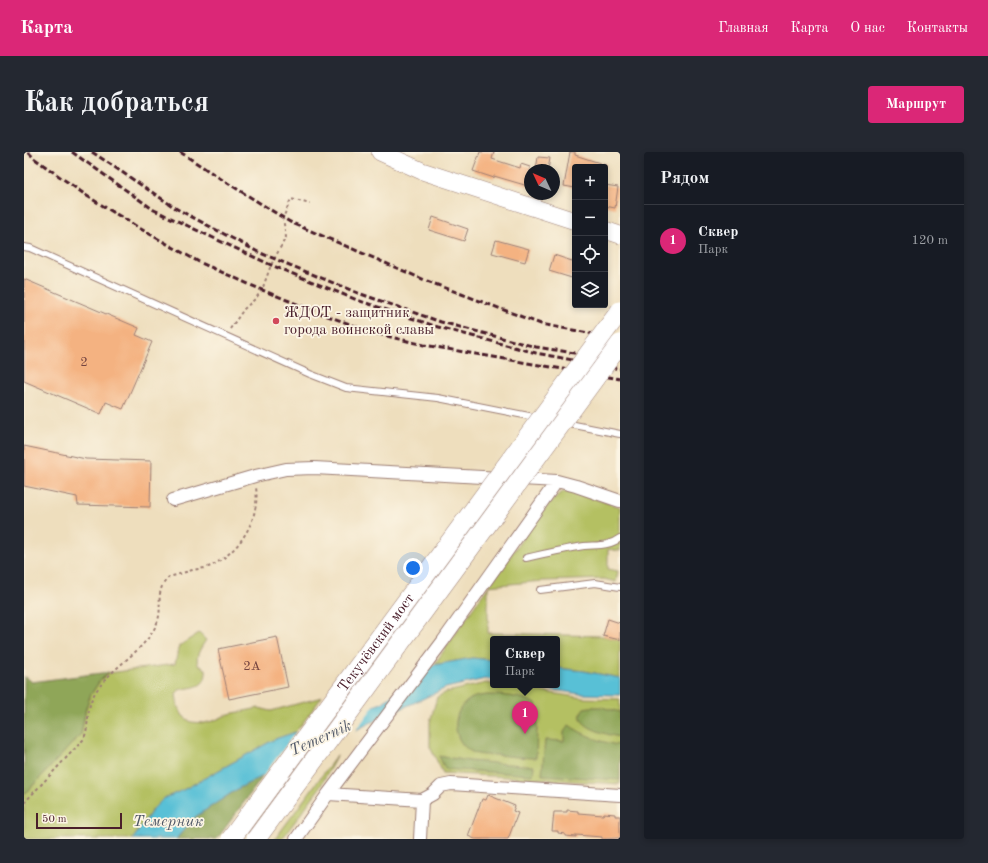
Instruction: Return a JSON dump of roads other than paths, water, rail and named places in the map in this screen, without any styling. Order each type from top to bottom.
[{"type":"main road","name":"Текучёвский мост","points":[[232,839],[620,311]]},
{"type":"main road","name":"Текучёвский мост","points":[[256,839],[620,344]]},
{"type":"street","points":[[380,152],[422,171],[572,219]]},
{"type":"street","points":[[608,231],[620,235]]},
{"type":"street","points":[[173,500],[255,476],[286,469],[314,468],[557,481],[620,501]]},
{"type":"street","points":[[296,839],[443,641],[557,481]]},
{"type":"street","points":[[328,794],[422,800],[433,794],[441,786],[451,784],[620,795]]},
{"type":"street","points":[[420,839],[422,800]]},
{"type":"lane","points":[[24,247],[37,251],[310,374],[346,388],[438,398],[620,434]]},
{"type":"lane","points":[[526,558],[577,547],[611,544],[620,538]]},
{"type":"lane","points":[[540,590],[595,583],[620,587]]},
{"type":"water","name":"Темерник","points":[[472,658],[490,660],[490,680],[485,679],[446,688],[368,724],[239,788],[195,817],[176,839],[133,839],[153,809],[163,799],[185,789],[275,739],[382,703],[434,665]]},
{"type":"water","points":[[560,668],[620,678],[620,695],[580,694],[541,688],[560,688]]},
{"type":"railway","points":[[28,152],[35,159],[87,196],[199,262],[262,290],[317,312],[374,333],[424,345],[620,379]]},
{"type":"railway","points":[[72,152],[154,210],[271,265],[357,300],[438,327],[536,353],[620,369]]},
{"type":"railway","points":[[92,152],[177,209],[258,252],[358,293],[441,322],[536,347],[620,360]]},
{"type":"railway","points":[[180,152],[290,222],[427,281],[541,324],[620,339]]},
{"type":"place","name":"ЖДОТ - защитник города воинской славы","points":[[276,321]]},
{"type":"place","name":"Сквер","points":[[525,734]]},
{"type":"water label","name":"Temernik","points":[[320,737]]}]
